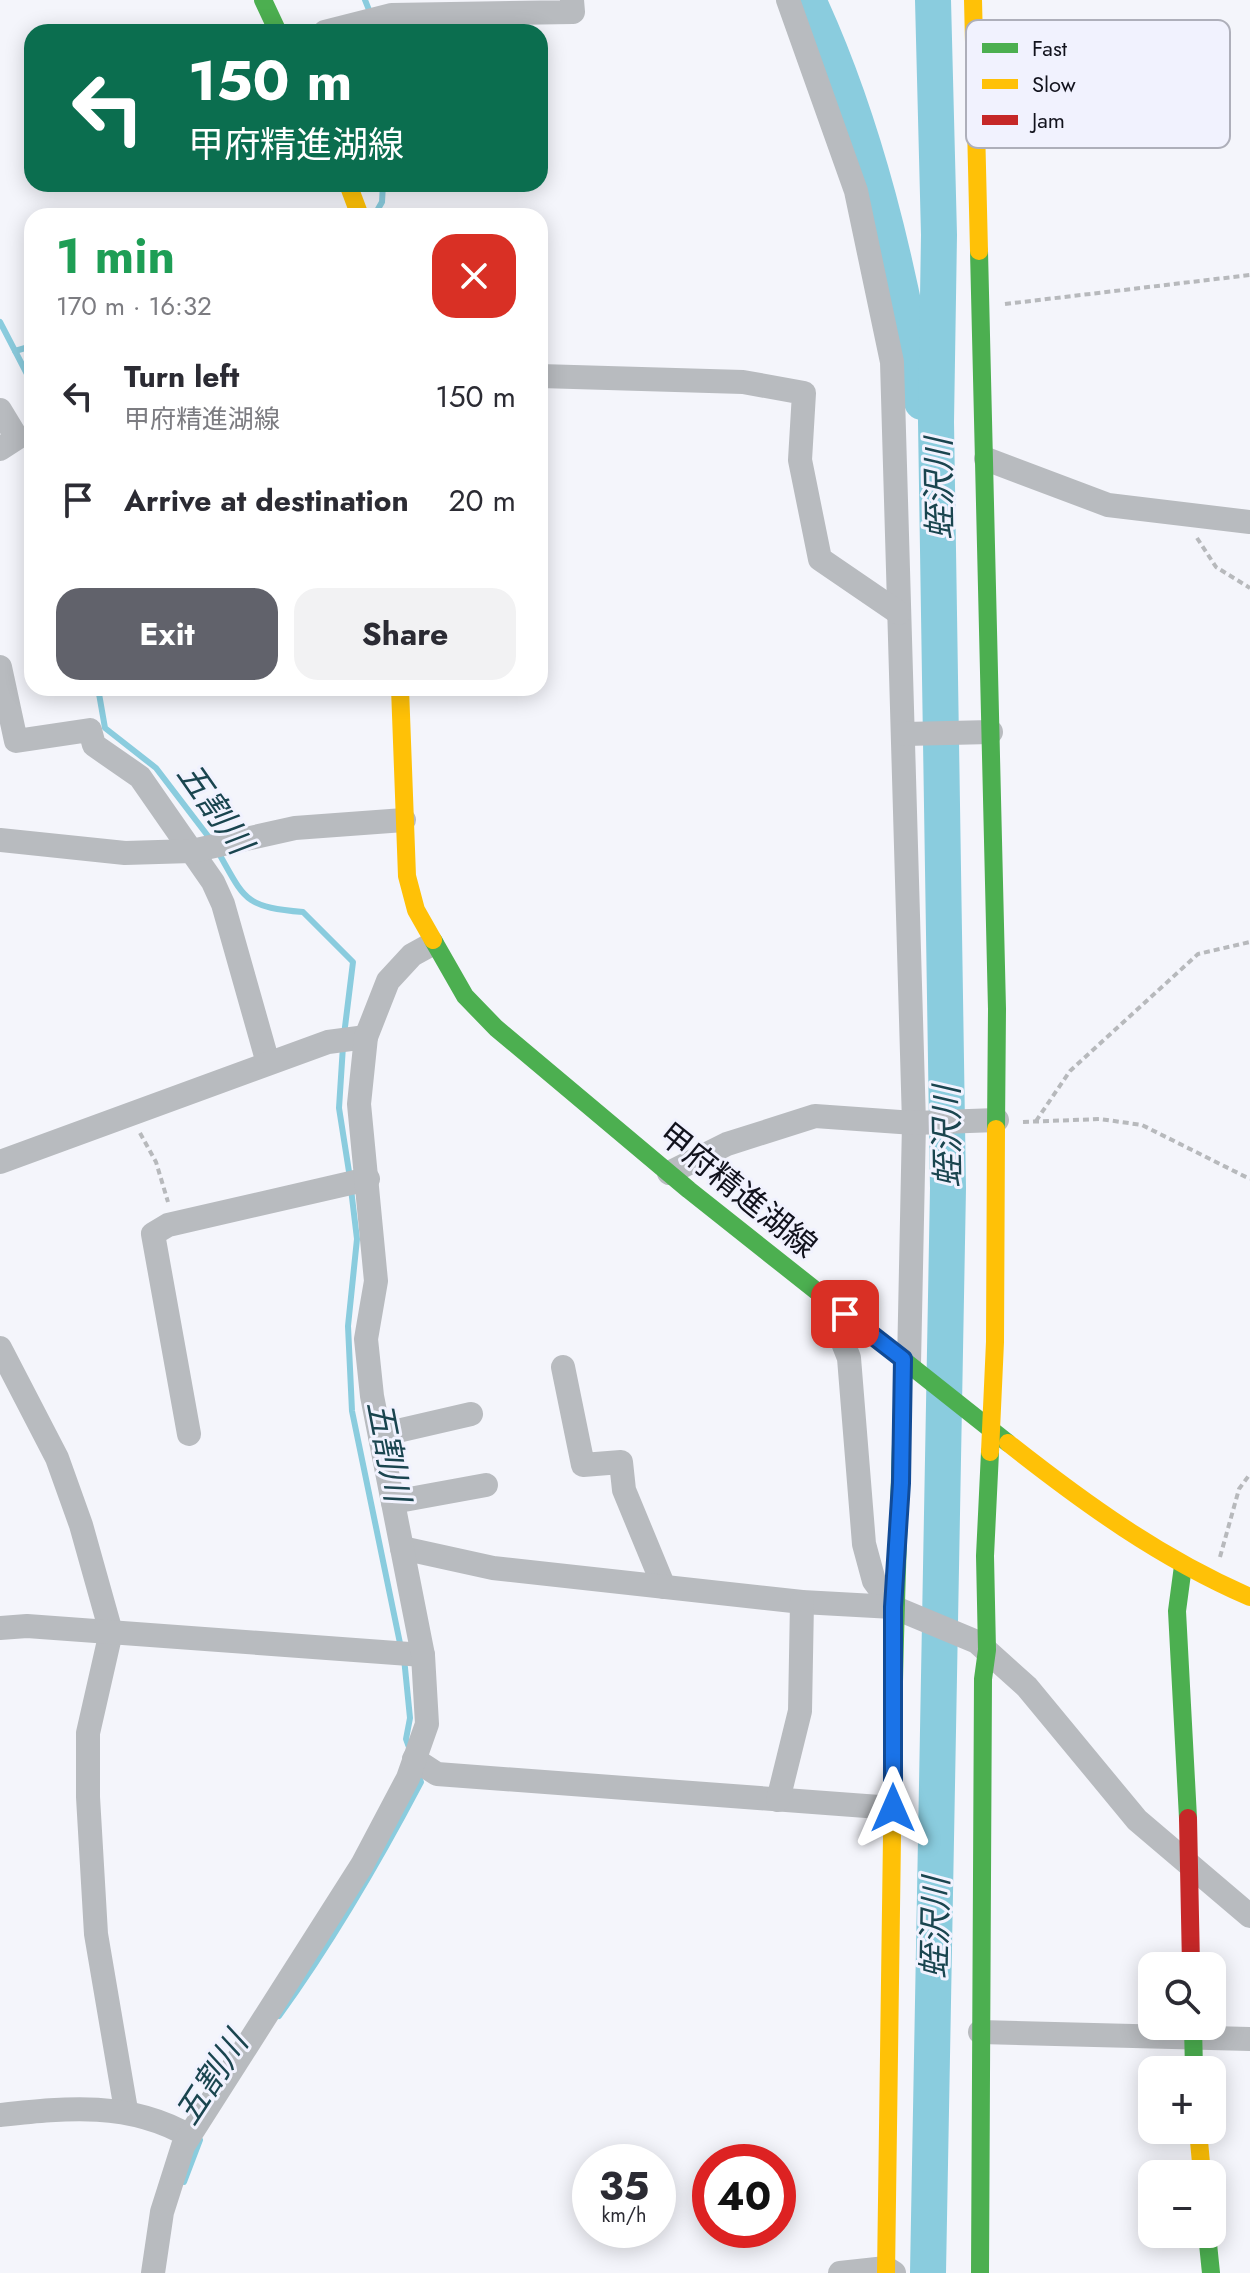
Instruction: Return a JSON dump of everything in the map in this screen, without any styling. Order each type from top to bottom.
[{"type":"main road","points":[[263,0],[274,24]]},
{"type":"main road","points":[[973,0],[974,20]]},
{"type":"main road","points":[[977,148],[986,459],[983,732],[991,1120],[982,1646],[980,2273]]},
{"type":"main road","name":"甲府精進湖線","points":[[400,696],[407,876],[416,910],[432,944],[465,996],[496,1028],[669,1173],[1116,1526],[1213,1582],[1250,1597]]},
{"type":"main road","points":[[889,2271],[893,1808],[901,1483],[909,1364]]},
{"type":"main road","points":[[1183,1566],[1177,1611],[1188,1818],[1191,1952]]},
{"type":"main road","points":[[1208,2248],[1211,2273]]},
{"type":"street","points":[[356,24],[391,11],[573,12],[572,0]]},
{"type":"street","points":[[788,0],[856,191],[892,362],[899,613],[909,734],[917,1123],[909,1364]]},
{"type":"street","points":[[548,376],[743,382],[804,393],[800,460],[820,559],[899,613]]},
{"type":"street","points":[[0,410],[17,438],[0,449]]},
{"type":"street","points":[[986,459],[1108,505],[1250,522]]},
{"type":"street","points":[[0,667],[16,741],[90,730],[94,745],[140,777],[192,851],[223,904],[268,1063]]},
{"type":"street","points":[[909,734],[983,732]]},
{"type":"street","points":[[0,840],[125,853],[192,851],[295,828],[404,820]]},
{"type":"street","points":[[153,2273],[162,2212],[189,2136],[362,1865],[414,1759],[427,1724],[423,1655],[380,1435],[366,1339],[376,1281],[359,1104],[366,1037],[388,981],[412,955],[432,944]]},
{"type":"street","points":[[0,1162],[328,1042],[366,1037]]},
{"type":"street","points":[[669,1173],[727,1144],[815,1116],[917,1123],[991,1120]]},
{"type":"street","points":[[189,1434],[153,1234],[174,1224],[368,1179]]},
{"type":"street","points":[[826,1300],[837,1321],[849,1358],[864,1544],[874,1581],[900,1610]]},
{"type":"street","points":[[0,1348],[57,1458],[81,1525],[111,1632],[88,1733],[88,1797],[96,1934],[126,2110]]},
{"type":"street","points":[[563,1367],[583,1465],[621,1462],[624,1490],[664,1587]]},
{"type":"street","points":[[380,1435],[471,1414]]},
{"type":"street","points":[[393,1502],[486,1485]]},
{"type":"street","points":[[402,1548],[493,1568],[900,1610],[982,1646],[1035,1696],[1137,1820],[1250,1916]]},
{"type":"street","points":[[778,1800],[800,1711],[802,1602]]},
{"type":"street","points":[[0,1628],[27,1626],[423,1655]]},
{"type":"street","points":[[414,1759],[437,1774],[893,1808]]},
{"type":"street","points":[[980,2032],[1250,2039]]},
{"type":"street","points":[[0,2115],[93,2108],[126,2110],[189,2136]]},
{"type":"street","points":[[840,2273],[889,2271]]},
{"type":"path","points":[[982,307],[1250,275]]},
{"type":"path","points":[[1190,517],[1200,544],[1216,567],[1250,588]]},
{"type":"path","points":[[1036,1121],[1070,1071],[1198,954],[1250,942]]},
{"type":"path","points":[[131,1113],[156,1162],[174,1224]]},
{"type":"path","points":[[991,1120],[1100,1119],[1142,1125],[1250,1179]]},
{"type":"path","points":[[1213,1582],[1239,1489],[1250,1474]]},
{"type":"waterway","name":"五割川","points":[[365,0],[371,15]]},
{"type":"waterway","points":[[808,0],[847,97],[878,197],[903,300],[922,402]]},
{"type":"waterway","name":"蛭沢川","points":[[928,2273],[948,1188],[936,422],[939,235],[933,0]]},
{"type":"waterway","name":"五割川","points":[[379,208],[383,192]]},
{"type":"waterway","name":"五割川","points":[[0,322],[24,368]]},
{"type":"waterway","name":"五割川","points":[[15,351],[24,348]]},
{"type":"waterway","name":"五割川","points":[[99,696],[105,728],[156,768],[211,840]]},
{"type":"waterway","name":"五割川","points":[[217,850],[248,898],[268,907],[303,912],[353,962],[344,1035]]},
{"type":"waterway","name":"五割川","points":[[343,1046],[339,1108],[350,1178]]},
{"type":"waterway","name":"五割川","points":[[351,1189],[357,1239],[348,1326],[352,1411],[401,1648]]},
{"type":"waterway","name":"五割川","points":[[404,1658],[410,1718],[406,1739],[410,1750]]},
{"type":"waterway","name":"五割川","points":[[279,2016],[336,1931],[388,1843],[421,1782],[417,1772]]},
{"type":"waterway","name":"五割川","points":[[184,2182],[200,2140]]},
{"type":"traffic: fast","points":[[263,0],[274,24]]},
{"type":"traffic: fast","points":[[979,251],[997,1009],[996,1129]]},
{"type":"traffic: fast","points":[[433,940],[465,996],[496,1028],[689,1190],[1008,1443]]},
{"type":"traffic: fast","points":[[893,1764],[903,1359]]},
{"type":"traffic: fast","points":[[980,2273],[983,1679],[987,1650],[985,1556],[990,1452]]},
{"type":"traffic: fast","points":[[1183,1566],[1177,1611],[1188,1818]]},
{"type":"traffic: fast","points":[[1193,2040],[1194,2056]]},
{"type":"traffic: fast","points":[[1208,2248],[1211,2273]]},
{"type":"traffic: slow","points":[[973,0],[973,20]]},
{"type":"traffic: slow","points":[[977,148],[979,251]]},
{"type":"traffic: slow","points":[[351,192],[357,208]]},
{"type":"traffic: slow","points":[[400,696],[407,876],[416,910],[433,940]]},
{"type":"traffic: slow","points":[[990,1452],[995,1342],[996,1129]]},
{"type":"traffic: slow","points":[[1008,1443],[1124,1528],[1185,1565],[1250,1597]]},
{"type":"traffic: slow","points":[[886,2273],[893,1764]]},
{"type":"traffic: slow","points":[[1199,2144],[1201,2160]]},
{"type":"traffic: jam","points":[[1188,1818],[1191,1952]]},
{"type":"route","points":[[845,1314],[903,1359],[901,1483],[893,1607],[893,1808]]}]
